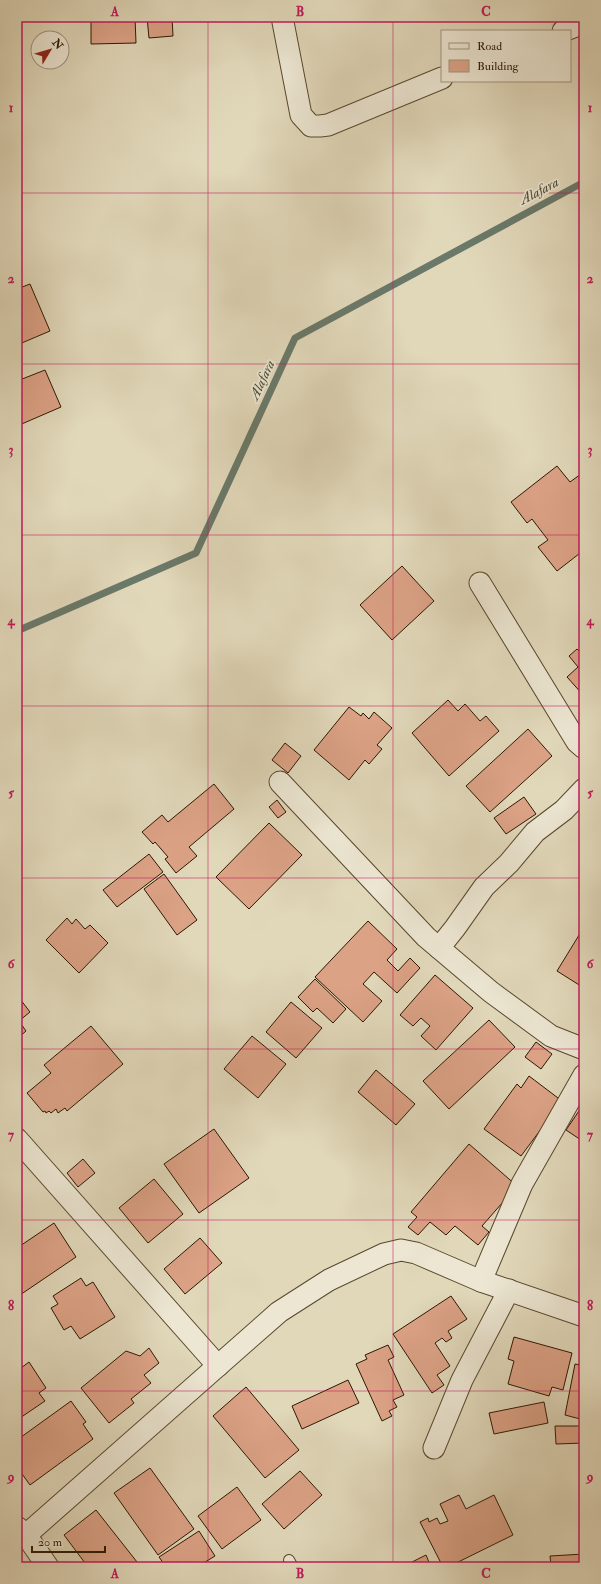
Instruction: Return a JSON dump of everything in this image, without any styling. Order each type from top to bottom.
[{"type":"street","points":[[282,17],[301,115],[311,126],[328,125],[441,78]]},
{"type":"street","points":[[566,30],[584,23]]},
{"type":"street","points":[[480,583],[577,742],[584,748]]},
{"type":"street","points":[[280,782],[426,937],[491,992],[551,1036],[584,1050]]},
{"type":"street","points":[[439,948],[456,928],[484,887],[509,863],[535,832],[564,810],[584,789]]},
{"type":"street","points":[[481,1281],[522,1184],[584,1075]]},
{"type":"street","points":[[17,1139],[218,1366]]},
{"type":"street","points":[[48,1567],[21,1531],[218,1366],[279,1312],[329,1280],[384,1254],[401,1250],[416,1253],[481,1281],[584,1316]]},
{"type":"street","points":[[434,1448],[462,1380],[509,1290]]},
{"type":"building","points":[[91,17],[135,17],[136,43],[91,44]]},
{"type":"building","points":[[147,17],[172,17],[173,36],[149,38]]},
{"type":"building","points":[[30,284],[50,331],[17,345],[17,289]]},
{"type":"building","points":[[45,370],[61,407],[17,426],[17,381]]},
{"type":"building","points":[[557,466],[570,482],[581,474],[584,478],[584,550],[557,571],[538,547],[548,540],[532,519],[527,523],[511,502]]},
{"type":"building","points":[[402,566],[434,601],[392,640],[360,605]]},
{"type":"building","points":[[577,649],[583,655],[584,654],[584,696],[567,677],[578,667],[569,656]]},
{"type":"building","points":[[448,700],[458,711],[465,704],[480,721],[486,716],[499,731],[449,776],[412,733]]},
{"type":"building","points":[[349,707],[361,716],[363,713],[369,719],[374,712],[392,728],[377,745],[382,749],[369,764],[365,760],[349,780],[314,750]]},
{"type":"building","points":[[528,729],[552,756],[490,812],[466,786]]},
{"type":"building","points":[[285,743],[301,756],[288,773],[272,760]]},
{"type":"building","points":[[214,784],[234,809],[189,847],[197,856],[176,873],[165,859],[168,857],[155,842],[153,844],[142,832],[162,815],[168,822]]},
{"type":"building","points":[[524,797],[536,814],[506,834],[494,818]]},
{"type":"building","points":[[277,800],[286,812],[278,818],[269,807]]},
{"type":"building","points":[[269,823],[302,855],[249,909],[216,877]]},
{"type":"building","points":[[149,854],[163,872],[117,907],[103,890]]},
{"type":"building","points":[[164,874],[197,920],[177,935],[144,889]]},
{"type":"building","points":[[67,918],[72,924],[76,919],[85,929],[90,925],[108,943],[79,973],[46,940]]},
{"type":"building","points":[[368,921],[397,949],[387,960],[398,971],[410,958],[420,968],[397,993],[374,972],[363,984],[382,1001],[363,1022],[315,977]]},
{"type":"building","points":[[584,927],[584,988],[557,971]]},
{"type":"building","points":[[435,975],[473,1008],[436,1050],[421,1036],[430,1026],[421,1018],[413,1026],[400,1015]]},
{"type":"building","points":[[315,979],[346,1009],[333,1023],[317,1008],[313,1012],[298,997]]},
{"type":"building","points":[[17,995],[30,1012],[19,1021],[26,1031],[17,1039]]},
{"type":"building","points":[[291,1002],[322,1028],[296,1058],[266,1032]]},
{"type":"building","points":[[489,1020],[515,1047],[449,1109],[423,1081]]},
{"type":"building","points":[[91,1026],[123,1064],[67,1111],[65,1108],[58,1113],[56,1109],[51,1113],[49,1111],[46,1113],[45,1111],[43,1112],[27,1093],[51,1073],[44,1065]]},
{"type":"building","points":[[252,1036],[286,1064],[258,1098],[224,1069]]},
{"type":"building","points":[[536,1042],[552,1054],[541,1069],[525,1057]]},
{"type":"building","points":[[376,1070],[415,1104],[396,1125],[358,1092]]},
{"type":"building","points":[[529,1076],[562,1101],[521,1156],[484,1129],[517,1084],[521,1088]]},
{"type":"building","points":[[583,1105],[584,1106],[584,1142],[566,1130]]},
{"type":"building","points":[[214,1129],[249,1178],[199,1213],[164,1164]]},
{"type":"building","points":[[469,1144],[517,1186],[482,1226],[489,1232],[478,1245],[455,1226],[446,1235],[430,1222],[418,1235],[408,1227],[417,1217],[411,1212]]},
{"type":"building","points":[[83,1159],[95,1173],[78,1187],[67,1173]]},
{"type":"building","points":[[154,1179],[183,1214],[148,1243],[119,1208]]},
{"type":"building","points":[[54,1223],[76,1257],[17,1297],[17,1248]]},
{"type":"building","points":[[200,1238],[222,1263],[185,1294],[164,1269]]},
{"type":"building","points":[[81,1278],[86,1286],[93,1282],[115,1317],[80,1339],[71,1326],[64,1330],[51,1308],[58,1304],[53,1296]]},
{"type":"building","points":[[451,1296],[467,1319],[448,1331],[452,1338],[446,1342],[442,1338],[435,1343],[450,1366],[437,1375],[444,1385],[432,1393],[393,1334]]},
{"type":"building","points":[[514,1337],[572,1353],[563,1390],[552,1387],[549,1396],[508,1384],[514,1361],[508,1359]]},
{"type":"building","points":[[388,1345],[394,1357],[388,1360],[404,1395],[393,1400],[397,1407],[389,1411],[392,1416],[382,1421],[356,1364],[367,1359],[365,1355]]},
{"type":"building","points":[[149,1348],[159,1363],[144,1375],[151,1383],[131,1399],[134,1403],[109,1423],[81,1388],[126,1351],[140,1356]]},
{"type":"building","points":[[583,1355],[584,1420],[565,1415],[575,1364],[581,1365]]},
{"type":"building","points":[[29,1362],[46,1388],[39,1393],[45,1401],[17,1420],[17,1363],[21,1368]]},
{"type":"building","points":[[348,1380],[359,1403],[302,1429],[292,1406]]},
{"type":"building","points":[[246,1387],[299,1450],[265,1478],[213,1416]]},
{"type":"building","points":[[71,1401],[86,1422],[83,1424],[93,1439],[30,1485],[17,1467],[17,1440]]},
{"type":"building","points":[[544,1402],[548,1423],[494,1434],[489,1413]]},
{"type":"building","points":[[555,1426],[584,1426],[584,1443],[556,1444]]},
{"type":"building","points":[[150,1468],[194,1529],[158,1555],[114,1493]]},
{"type":"building","points":[[300,1471],[322,1495],[284,1529],[262,1504]]},
{"type":"building","points":[[237,1487],[261,1520],[222,1549],[198,1516]]},
{"type":"building","points":[[459,1495],[466,1509],[494,1495],[513,1535],[448,1567],[443,1567],[420,1522],[428,1518],[429,1522],[437,1518],[440,1524],[448,1521],[440,1504]]},
{"type":"building","points":[[96,1510],[141,1567],[88,1567],[64,1535]]},
{"type":"building","points":[[199,1531],[215,1556],[197,1567],[166,1567],[159,1557]]},
{"type":"building","points":[[584,1554],[584,1567],[551,1567],[550,1556]]},
{"type":"building","points":[[426,1555],[431,1567],[402,1567]]},
{"type":"waterway","name":"Alafara","points":[[17,631],[196,553],[295,338],[584,182]]}]
